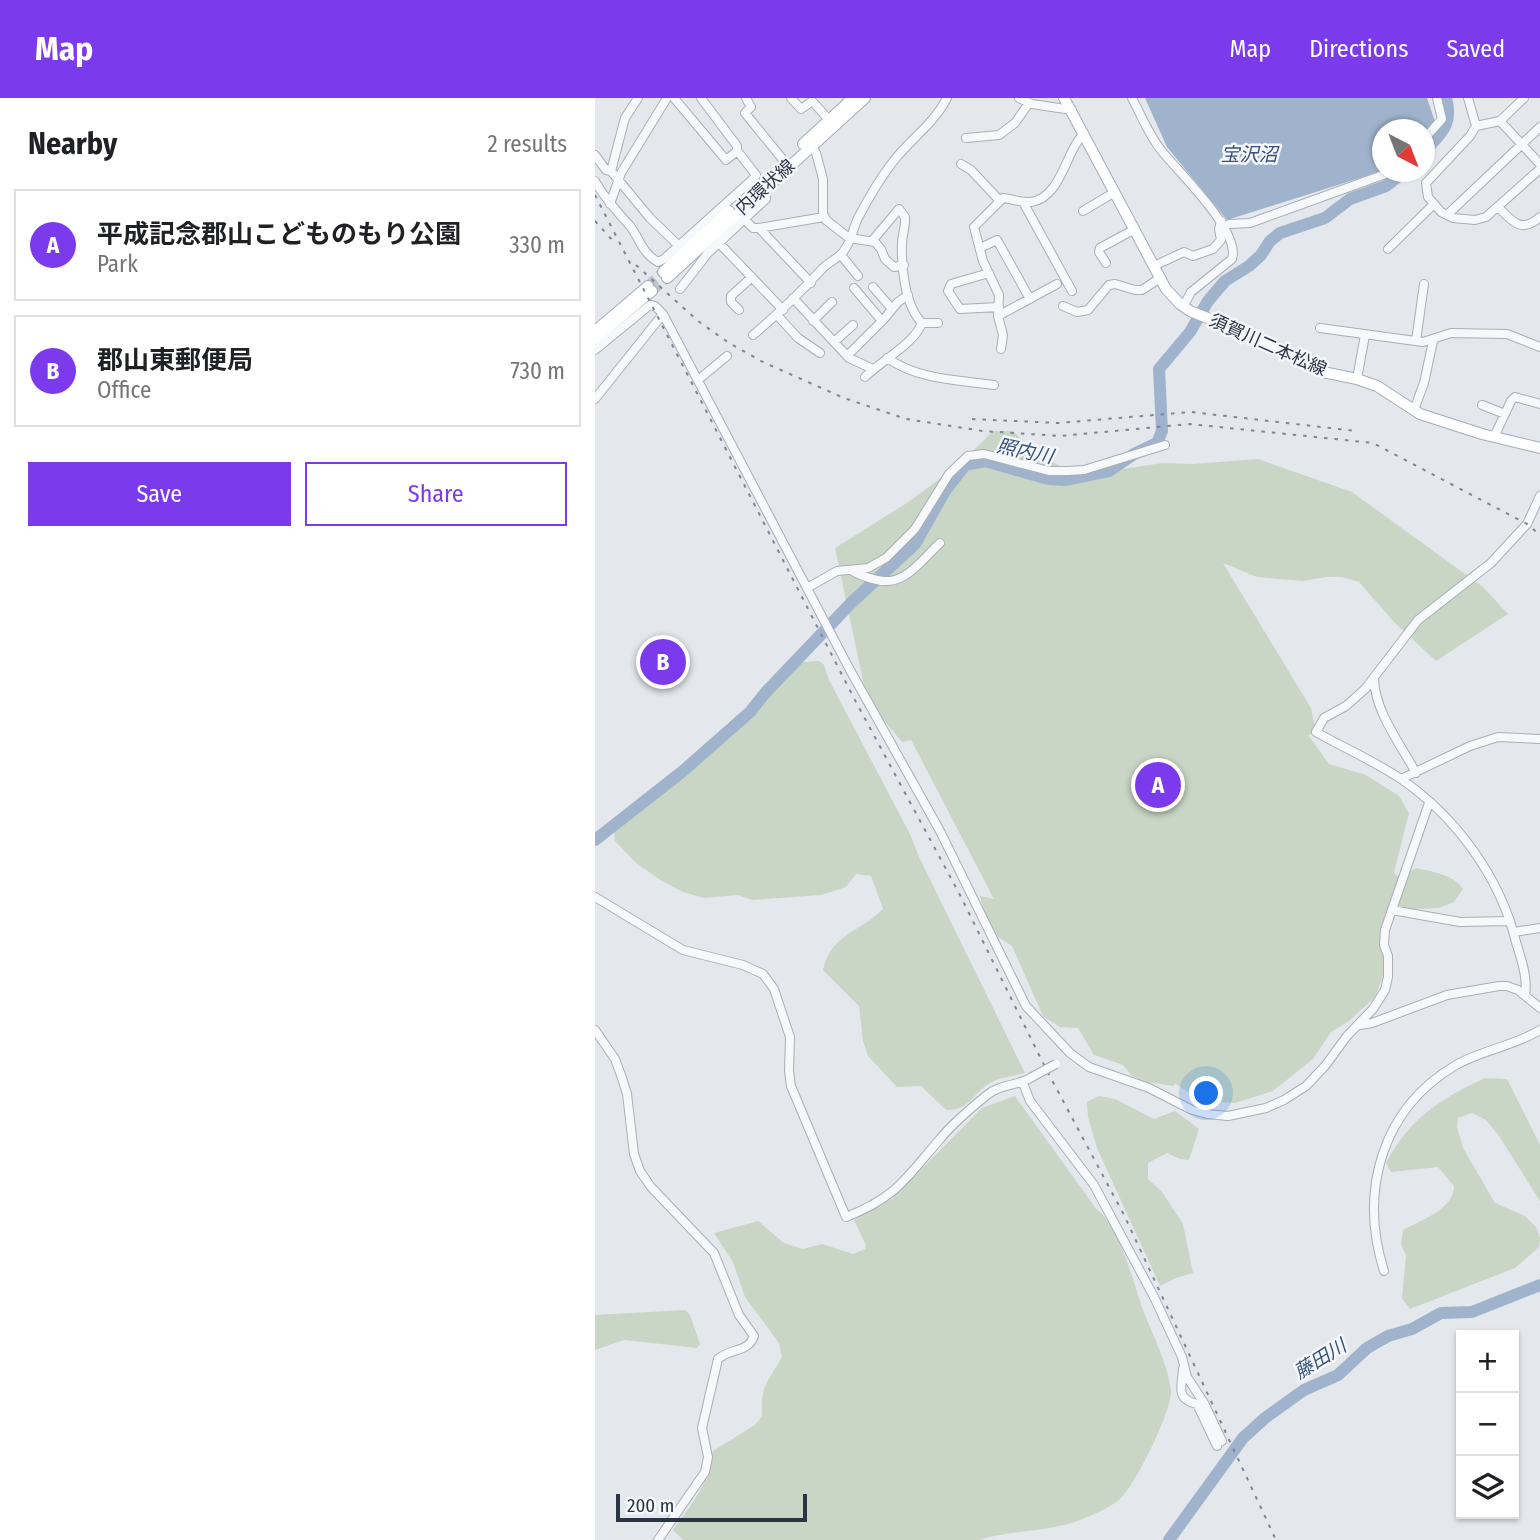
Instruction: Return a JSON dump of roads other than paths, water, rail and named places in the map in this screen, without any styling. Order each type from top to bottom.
[{"type":"main road","name":"内環状線","points":[[665,275],[758,184],[853,98]]},
{"type":"main road","name":"内環状線","points":[[758,184],[811,145],[865,98]]},
{"type":"main road","name":"須賀川二本松線","points":[[1064,98],[1169,294],[1187,309],[1270,343],[1323,372],[1377,386],[1414,410],[1450,424],[1540,448]]},
{"type":"main road","points":[[595,331],[650,289],[595,339]]},
{"type":"street","points":[[611,171],[625,118],[638,98]]},
{"type":"street","points":[[610,204],[618,179],[667,98]]},
{"type":"street","points":[[674,98],[726,160],[737,152]]},
{"type":"street","points":[[680,289],[708,253],[766,199],[756,175],[737,152],[737,146],[702,98]]},
{"type":"street","points":[[745,98],[751,107],[745,113],[784,161]]},
{"type":"street","points":[[791,98],[801,109],[813,102],[829,120]]},
{"type":"street","points":[[753,335],[811,283],[826,265],[841,255],[886,170],[931,122],[947,98]]},
{"type":"street","points":[[1019,98],[1028,103],[1072,110]]},
{"type":"street","points":[[1132,98],[1159,148],[1223,224],[1234,247],[1232,259],[1191,292],[1187,309]]},
{"type":"street","points":[[1435,127],[1442,119],[1437,98]]},
{"type":"street","points":[[1468,98],[1476,126],[1470,136],[1427,181],[1426,191],[1434,204],[1447,215],[1464,221],[1486,217],[1540,169]]},
{"type":"street","points":[[1476,126],[1500,121],[1524,98]]},
{"type":"street","points":[[967,138],[1002,133],[1015,123],[1028,103]]},
{"type":"street","points":[[1500,121],[1540,164]]},
{"type":"street","points":[[1447,215],[1540,127]]},
{"type":"street","points":[[1001,349],[1003,335],[999,295],[974,234],[974,227],[1006,198],[1023,202],[1048,194],[1062,173],[1072,149],[1084,133]]},
{"type":"street","points":[[811,145],[823,179],[824,217],[829,224],[849,238],[872,241],[879,246],[892,266],[904,265]]},
{"type":"street","points":[[595,155],[678,246]]},
{"type":"street","points":[[961,164],[967,166],[1000,201]]},
{"type":"street","points":[[1154,266],[1184,252],[1193,256],[1213,249],[1221,240],[1219,229],[1223,224],[1250,223],[1372,179]]},
{"type":"street","points":[[595,180],[641,246],[655,260],[662,260],[758,184]]},
{"type":"street","points":[[1083,211],[1115,192]]},
{"type":"street","points":[[1023,202],[1072,291]]},
{"type":"street","points":[[1388,249],[1434,204]]},
{"type":"street","points":[[1498,207],[1520,225],[1530,225],[1540,217]]},
{"type":"street","points":[[872,241],[898,209],[905,217],[906,224],[902,241],[908,295],[912,310],[922,323]]},
{"type":"street","points":[[744,219],[753,228],[758,228],[824,217]]},
{"type":"street","points":[[758,228],[811,283]]},
{"type":"street","points":[[1105,263],[1099,252],[1100,248],[1135,229]]},
{"type":"street","points":[[980,248],[997,240],[1030,299]]},
{"type":"street","points":[[719,243],[752,277],[798,338],[820,353]]},
{"type":"street","points":[[841,255],[858,276]]},
{"type":"street","points":[[989,273],[951,284],[948,291],[960,309],[999,312],[1057,284]]},
{"type":"street","points":[[739,310],[731,302],[731,296],[752,277]]},
{"type":"street","points":[[1063,306],[1077,312],[1088,310],[1109,285],[1118,284],[1142,290],[1160,278]]},
{"type":"street","points":[[1416,341],[1424,285]]},
{"type":"street","points":[[873,287],[892,309]]},
{"type":"street","points":[[854,288],[882,321]]},
{"type":"street","points":[[847,356],[901,299],[908,295]]},
{"type":"street","points":[[793,298],[847,356],[873,369]]},
{"type":"street","points":[[813,321],[832,302]]},
{"type":"street","points":[[595,350],[650,305],[663,314],[807,589],[940,831],[1026,1006],[1070,1053],[1089,1067],[1149,1088],[1192,1110],[1207,1114],[1228,1115],[1266,1108],[1284,1101],[1306,1086],[1373,1009],[1387,982],[1385,930],[1429,803]]},
{"type":"street","points":[[595,398],[663,314]]},
{"type":"street","points":[[922,323],[938,323]]},
{"type":"street","points":[[865,377],[914,337],[922,323]]},
{"type":"street","points":[[834,342],[853,325]]},
{"type":"street","points":[[1320,328],[1416,341],[1433,341],[1451,333],[1507,334],[1540,347]]},
{"type":"street","points":[[1357,379],[1365,335]]},
{"type":"street","points":[[1414,410],[1424,383],[1433,341]]},
{"type":"street","points":[[698,380],[727,356]]},
{"type":"street","points":[[887,358],[900,367],[935,378],[994,386]]},
{"type":"street","points":[[1495,437],[1515,397],[1540,404]]},
{"type":"street","points":[[1482,405],[1505,414]]},
{"type":"street","points":[[807,589],[837,571],[874,566],[886,558],[915,529],[949,474],[968,456],[984,454],[1049,471],[1068,471],[1084,470],[1165,445]]},
{"type":"street","points":[[1525,995],[1526,984],[1510,921],[1495,886],[1461,834],[1401,779],[1316,732],[1324,718],[1346,706],[1374,679],[1418,620],[1491,563],[1527,524],[1540,496]]},
{"type":"street","points":[[851,570],[869,578],[895,581],[911,571],[940,543]]},
{"type":"street","points":[[1374,679],[1374,690],[1382,711],[1416,773]]},
{"type":"street","points":[[1401,779],[1450,755],[1499,737],[1540,739]]},
{"type":"street","points":[[595,897],[683,950],[749,967],[768,980],[774,989],[790,1037],[791,1086],[846,1217],[873,1205],[896,1190],[942,1136],[996,1088],[1023,1083],[1070,1053]]},
{"type":"street","points":[[1392,910],[1460,922],[1510,921]]},
{"type":"street","points":[[1514,932],[1540,928]]},
{"type":"street","points":[[1360,1025],[1373,1023],[1447,995],[1507,986],[1525,995],[1540,1008]]},
{"type":"street","points":[[595,1030],[615,1059],[622,1078],[627,1094],[634,1154],[640,1171],[713,1253],[739,1315],[754,1336],[746,1348],[729,1351],[718,1359],[702,1428],[708,1457],[705,1472],[657,1540]]},
{"type":"street","points":[[1384,1271],[1375,1234],[1373,1193],[1377,1170],[1400,1118],[1424,1088],[1456,1065],[1540,1030]]},
{"type":"street","points":[[1023,1083],[1030,1101],[1094,1185],[1154,1297],[1182,1357],[1190,1382],[1204,1403],[1220,1443],[1196,1404],[1185,1401],[1181,1395],[1184,1367]]},
{"type":"water","name":"宝沢沼","points":[[1145,98],[1427,98],[1434,119],[1372,119],[1372,174],[1227,220],[1167,147]]},
{"type":"waterway","name":"照内川","points":[[1435,140],[1447,122],[1446,98]]},
{"type":"waterway","name":"照内川","points":[[595,840],[683,771],[750,712],[852,602],[915,544],[945,491],[965,465],[985,461],[1048,479],[1065,480],[1109,471],[1157,443],[1162,431],[1159,369],[1190,332],[1208,301],[1225,281],[1249,266],[1280,233],[1325,218],[1350,199],[1391,182]]},
{"type":"waterway","name":"藤田川","points":[[1169,1540],[1243,1438],[1265,1418],[1304,1390],[1338,1375],[1367,1348],[1388,1336],[1412,1329],[1441,1313],[1472,1312],[1540,1285]]},
{"type":"tunnel","points":[[648,286],[663,272]]},
{"type":"tunnel","points":[[652,291],[667,278]]},
{"type":"railway","points":[[595,195],[1124,1215],[1276,1540]]},
{"type":"railway","points":[[595,221],[614,242]]},
{"type":"railway","points":[[636,265],[698,321],[729,343],[763,362],[844,398],[906,419],[983,431],[1060,436],[1190,424],[1373,443],[1527,524],[1540,535]]},
{"type":"railway","points":[[972,419],[1058,423],[1191,412],[1356,431]]},
{"type":"place","name":"郡山東郵便局","points":[[663,662]]},
{"type":"place","name":"平成記念郡山こどものもり公園","points":[[1158,785]]}]
